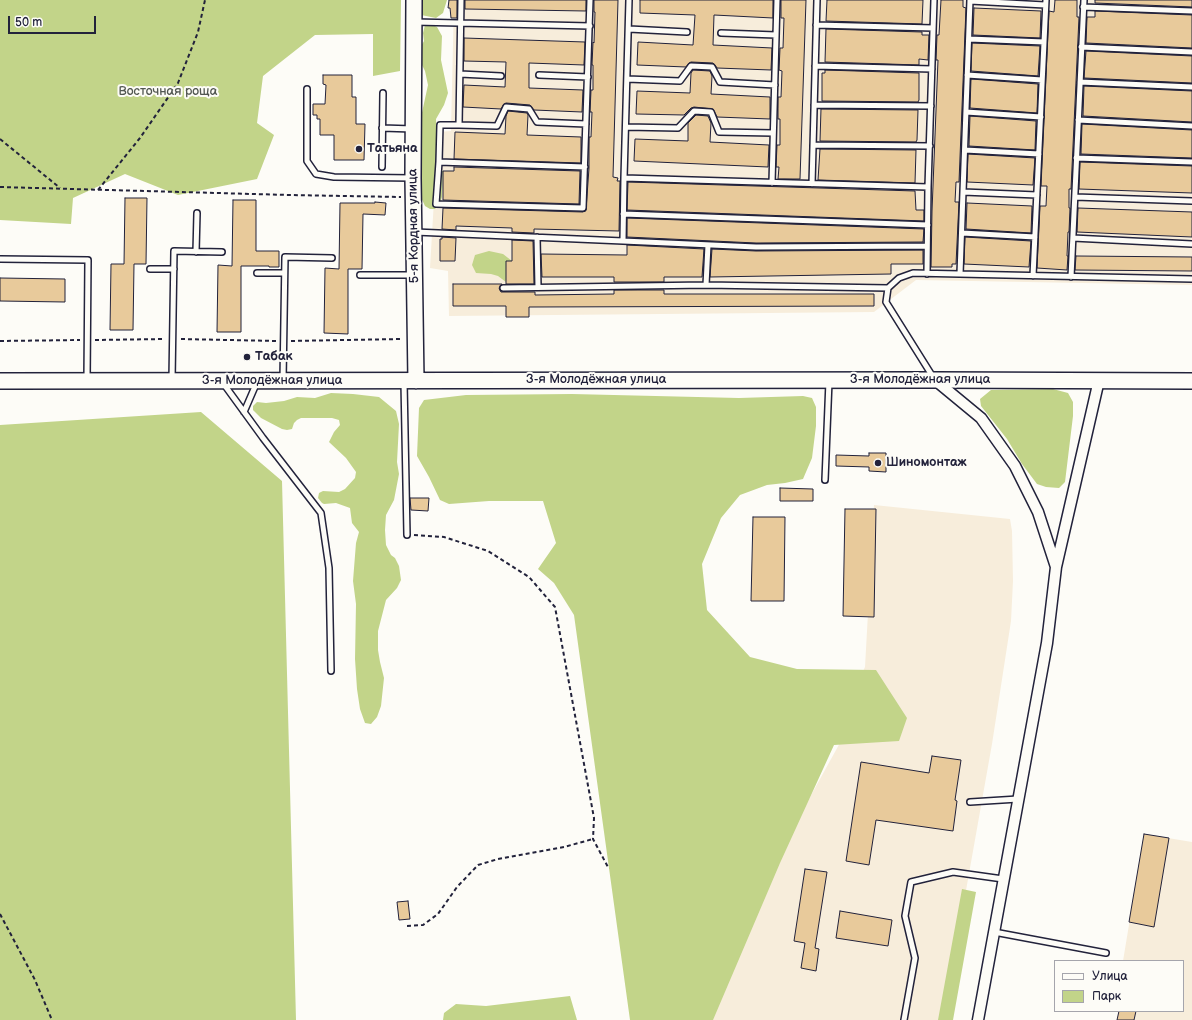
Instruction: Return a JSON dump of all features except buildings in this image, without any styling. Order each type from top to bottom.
[{"type":"main road","name":"5-я Кордная улица","points":[[410,381],[416,339],[414,232],[414,0]]},
{"type":"main road","name":"3-я Молодёжная улица","points":[[0,381],[1192,381]]},
{"type":"street","points":[[935,380],[981,418],[1015,466],[1038,512],[1056,567]]},
{"type":"street","points":[[978,1020],[1047,643],[1056,567],[1098,380]]},
{"type":"lane","points":[[459,124],[461,0]]},
{"type":"lane","points":[[586,124],[537,122],[529,109],[506,107],[498,126],[459,124],[440,125],[436,204],[583,208],[590,26],[590,0]]},
{"type":"lane","points":[[622,241],[629,0]]},
{"type":"lane","points":[[772,182],[777,0]]},
{"type":"lane","points":[[812,184],[817,0]]},
{"type":"lane","points":[[927,274],[928,187],[934,0]]},
{"type":"lane","points":[[960,274],[970,0],[1046,2],[1034,276]]},
{"type":"lane","points":[[1071,277],[1084,0]]},
{"type":"lane","points":[[1084,7],[1192,11]]},
{"type":"lane","points":[[414,22],[590,26]]},
{"type":"lane","points":[[816,25],[933,28]]},
{"type":"lane","points":[[629,30],[687,32]]},
{"type":"lane","points":[[722,33],[776,35]]},
{"type":"lane","points":[[969,39],[1044,42]]},
{"type":"lane","points":[[1082,47],[1192,52]]},
{"type":"lane","points":[[627,79],[680,80],[691,66],[712,67],[720,82],[775,85]]},
{"type":"lane","points":[[815,66],[932,69]]},
{"type":"lane","points":[[460,74],[501,76]]},
{"type":"lane","points":[[539,75],[588,77]]},
{"type":"lane","points":[[967,75],[1042,80]]},
{"type":"lane","points":[[1080,82],[1192,87]]},
{"type":"lane","points":[[307,90],[307,161],[316,174],[334,177],[414,178]]},
{"type":"lane","points":[[382,167],[383,93]]},
{"type":"lane","points":[[814,105],[931,106]]},
{"type":"lane","points":[[626,127],[678,128],[694,111],[711,112],[719,132],[773,133]]},
{"type":"lane","points":[[966,112],[1040,117]]},
{"type":"lane","points":[[1078,120],[1192,126]]},
{"type":"lane","points":[[382,128],[414,129]]},
{"type":"lane","points":[[813,145],[930,146]]},
{"type":"lane","points":[[965,150],[1039,154]]},
{"type":"lane","points":[[1076,158],[1192,162]]},
{"type":"lane","points":[[439,162],[585,167]]},
{"type":"lane","points":[[624,178],[928,187]]},
{"type":"lane","points":[[963,192],[1037,195]]},
{"type":"lane","points":[[1074,197],[1192,201]]},
{"type":"lane","points":[[196,252],[197,213]]},
{"type":"lane","points":[[623,214],[928,225]]},
{"type":"lane","points":[[414,232],[756,247],[927,246]]},
{"type":"lane","points":[[962,233],[1035,237]]},
{"type":"lane","points":[[537,238],[538,288]]},
{"type":"lane","points":[[1072,238],[1192,244]]},
{"type":"lane","points":[[706,285],[708,245]]},
{"type":"lane","points":[[172,380],[174,251],[222,252]]},
{"type":"lane","points":[[283,381],[285,257],[332,258]]},
{"type":"lane","points":[[0,259],[88,260],[87,381]]},
{"type":"lane","points":[[150,269],[174,269]]},
{"type":"lane","points":[[257,273],[284,273]]},
{"type":"lane","points":[[935,380],[886,302],[888,288],[899,278],[913,273],[1192,279]]},
{"type":"lane","points":[[360,275],[415,276]]},
{"type":"lane","points":[[503,288],[706,285],[888,288]]},
{"type":"lane","points":[[826,480],[829,380]]},
{"type":"lane","points":[[221,381],[321,514],[328,568],[331,671]]},
{"type":"lane","points":[[244,412],[258,381]]},
{"type":"lane","points":[[407,535],[410,381]]},
{"type":"lane","points":[[970,802],[1018,799]]},
{"type":"lane","points":[[904,1020],[915,958],[905,916],[910,882],[952,872],[1004,880]]},
{"type":"lane","points":[[994,932],[1106,954]]},
{"type":"path","points":[[98,190],[140,138],[178,83],[198,32],[205,0]]},
{"type":"path","points":[[0,139],[61,189]]},
{"type":"path","points":[[0,187],[414,197]]},
{"type":"path","points":[[0,341],[173,339],[284,341],[416,339]]},
{"type":"path","points":[[407,535],[444,537],[488,551],[529,577],[555,607],[594,818],[593,839],[609,869]]},
{"type":"path","points":[[408,926],[423,925],[438,914],[457,887],[478,865],[498,859],[564,847],[593,839]]},
{"type":"path","points":[[0,914],[35,980],[52,1020]]},
{"type":"shaded area","points":[[454,0],[1192,0],[1192,285],[916,280],[874,312],[449,316],[448,271],[430,268],[438,132],[451,131]]},
{"type":"shaded area","points":[[874,505],[1010,519],[1012,531],[1013,581],[1011,621],[992,744],[943,1020],[684,1020],[705,987],[841,741],[831,738],[865,667]]},
{"type":"shaded area","points":[[1144,834],[1192,842],[1192,1020],[1117,1020],[1119,1012],[1184,1012],[1184,960],[1123,960]]},
{"type":"green space","name":"Восточная роща","points":[[0,0],[401,0],[400,71],[373,76],[373,34],[315,35],[263,76],[257,123],[274,135],[257,179],[178,195],[125,174],[73,198],[71,224],[0,220]]},
{"type":"green space","points":[[421,0],[447,0],[443,13],[436,18],[421,15]]},
{"type":"green space","points":[[431,24],[437,27],[442,36],[441,60],[448,93],[444,105],[436,119],[437,159],[440,170],[443,171],[442,197],[435,209],[430,209],[425,206],[418,191],[416,140],[428,85],[425,71],[421,63],[419,50],[424,41],[423,33],[425,25]]},
{"type":"green space","points":[[489,251],[503,254],[512,261],[506,261],[506,282],[498,276],[476,273],[472,265],[475,255]]},
{"type":"green space","points":[[1053,389],[1068,393],[1073,402],[1073,416],[1065,482],[1059,488],[1046,487],[1037,484],[1022,464],[1007,439],[981,406],[980,399],[991,390]]},
{"type":"green space","points":[[331,393],[379,397],[396,411],[399,424],[397,462],[399,474],[394,500],[386,515],[385,530],[386,545],[399,566],[401,580],[397,588],[386,600],[378,631],[378,650],[384,678],[381,706],[377,717],[371,724],[365,723],[360,709],[355,659],[356,604],[353,581],[356,543],[359,532],[352,523],[350,508],[336,503],[324,504],[318,498],[319,493],[323,491],[339,492],[345,489],[355,478],[356,472],[346,458],[329,442],[334,432],[340,425],[339,420],[332,418],[301,418],[294,423],[292,429],[287,430],[261,418],[253,410],[253,406],[257,402],[266,403],[284,401],[297,397],[315,398]]},
{"type":"green space","points":[[572,394],[739,398],[803,396],[812,398],[816,407],[816,426],[812,458],[803,479],[767,485],[740,495],[721,518],[702,564],[707,610],[750,657],[797,669],[876,670],[907,718],[899,741],[834,745],[780,863],[713,1020],[630,1020],[574,615],[554,583],[538,569],[556,543],[543,501],[489,501],[449,504],[440,500],[417,456],[419,408],[424,400],[466,395]]},
{"type":"green space","points":[[201,412],[282,481],[296,1020],[0,1020],[0,425]]},
{"type":"green space","points":[[962,889],[976,892],[953,1020],[938,1020]]},
{"type":"green space","points":[[570,996],[577,1020],[443,1020],[444,1013],[456,1004],[486,1006]]},
{"type":"place","name":"Татьяна","points":[[359,149]]},
{"type":"place","name":"Табак","points":[[247,357]]},
{"type":"place","name":"Шиномонтаж","points":[[878,463]]}]
